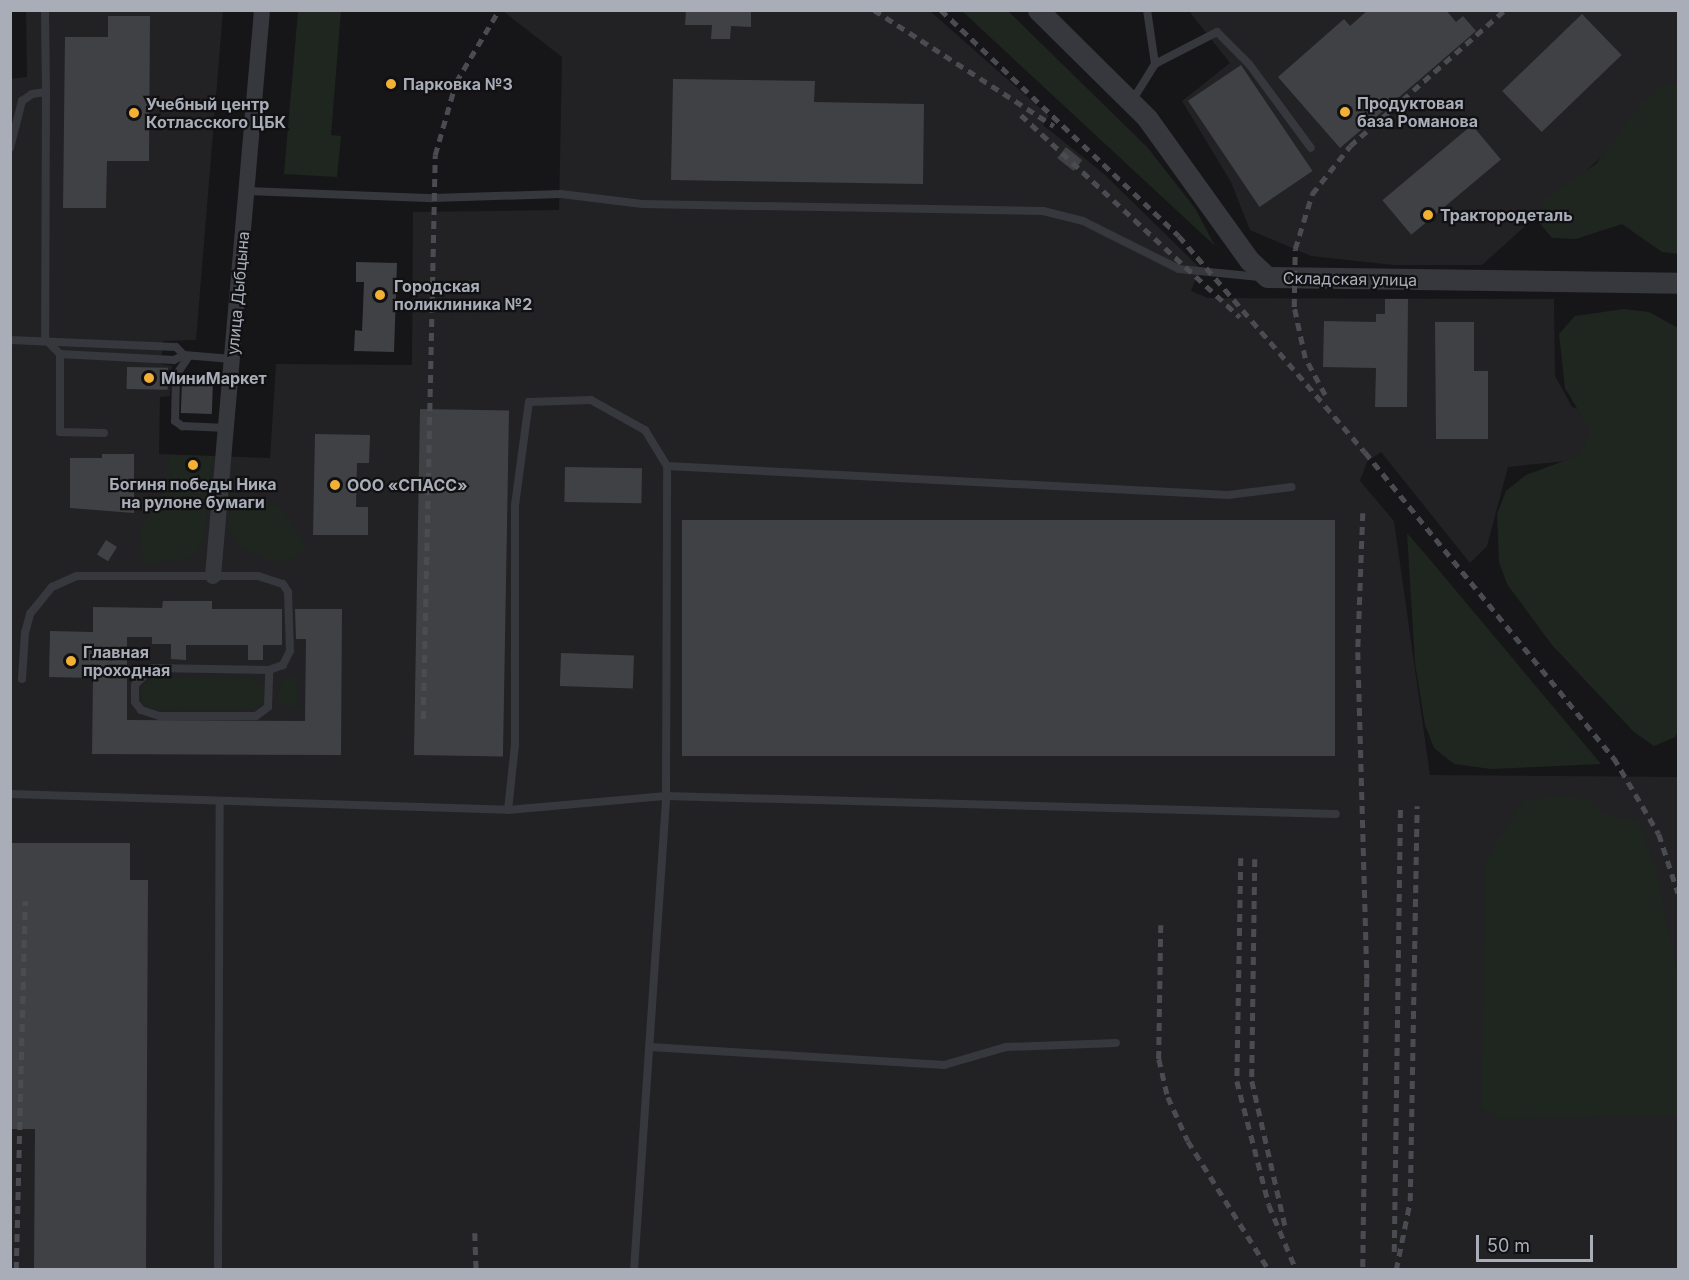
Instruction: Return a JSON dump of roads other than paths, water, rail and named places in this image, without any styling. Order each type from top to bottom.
[{"type":"street","name":"улица Дыбцына","points":[[213,576],[262,10]]},
{"type":"street","name":"Складская улица","points":[[1038,10],[1132,101],[1249,261],[1267,277],[1678,283]]},
{"type":"lane","points":[[45,10],[45,339],[60,354],[174,360],[186,355],[232,359]]},
{"type":"lane","points":[[1147,10],[1155,64]]},
{"type":"lane","points":[[1132,101],[1155,64],[1217,32],[1249,64],[1311,148]]},
{"type":"lane","points":[[10,148],[22,101],[32,94],[46,92]]},
{"type":"lane","points":[[247,191],[434,198],[561,194],[642,204],[1043,211],[1083,221],[1186,271],[1267,277]]},
{"type":"lane","points":[[10,340],[45,339],[176,347],[186,355]]},
{"type":"lane","points":[[60,354],[60,432],[104,433]]},
{"type":"lane","points":[[186,355],[176,375],[175,421],[182,426],[226,428]]},
{"type":"lane","points":[[507,810],[515,744],[515,505],[529,402],[591,400],[645,429],[667,466],[666,796],[634,1269]]},
{"type":"lane","points":[[667,466],[1228,495],[1292,487]]},
{"type":"lane","points":[[22,679],[25,633],[30,615],[44,595],[60,582],[77,576],[265,577],[283,584],[288,592],[290,651],[283,665],[269,670],[152,668],[140,676],[134,695],[141,710],[149,714],[256,716],[268,707],[269,670]]},
{"type":"lane","points":[[10,794],[507,810],[666,796],[1336,814]]},
{"type":"lane","points":[[218,1269],[220,801]]},
{"type":"lane","points":[[650,1047],[944,1065],[1006,1047],[1116,1043]]},
{"type":"railway","points":[[423,719],[435,155],[456,82],[499,10]]},
{"type":"railway","points":[[874,10],[1054,126]]},
{"type":"railway","points":[[941,10],[1179,236],[1365,452],[1614,758],[1659,834],[1678,893]]},
{"type":"railway","points":[[1325,395],[1305,358],[1294,307],[1295,249],[1312,194],[1350,146],[1505,10]]},
{"type":"railway","points":[[1021,115],[1240,317]]},
{"type":"railway","points":[[1363,513],[1358,652],[1367,979],[1363,1270]]},
{"type":"railway","points":[[1394,1252],[1400,806]]},
{"type":"railway","points":[[1396,1270],[1410,1201],[1417,806]]},
{"type":"railway","points":[[1241,858],[1237,1081],[1269,1205],[1295,1267]]},
{"type":"railway","points":[[1255,859],[1252,1081],[1286,1229]]},
{"type":"railway","points":[[16,1270],[25,901]]},
{"type":"railway","points":[[1161,925],[1159,1059],[1168,1097],[1188,1141],[1269,1270]]},
{"type":"railway","points":[[475,1233],[476,1270]]},
{"type":"place","name":"Парковка №3","points":[[391,84]]},
{"type":"place","name":"Продуктовая база Романова","points":[[1345,112]]},
{"type":"place","name":"Учебный центр Котласского ЦБК","points":[[134,113]]},
{"type":"place","name":"Трактородеталь","points":[[1428,215]]},
{"type":"place","name":"Городская поликлиника №2","points":[[380,295]]},
{"type":"place","name":"MиниMаркет","points":[[149,378]]},
{"type":"place","name":"Богиня победы Ника на рулоне бумаги","points":[[193,465]]},
{"type":"place","name":"ООО «СПАСС»","points":[[335,485]]},
{"type":"place","name":"Главная проходная","points":[[71,661]]}]
